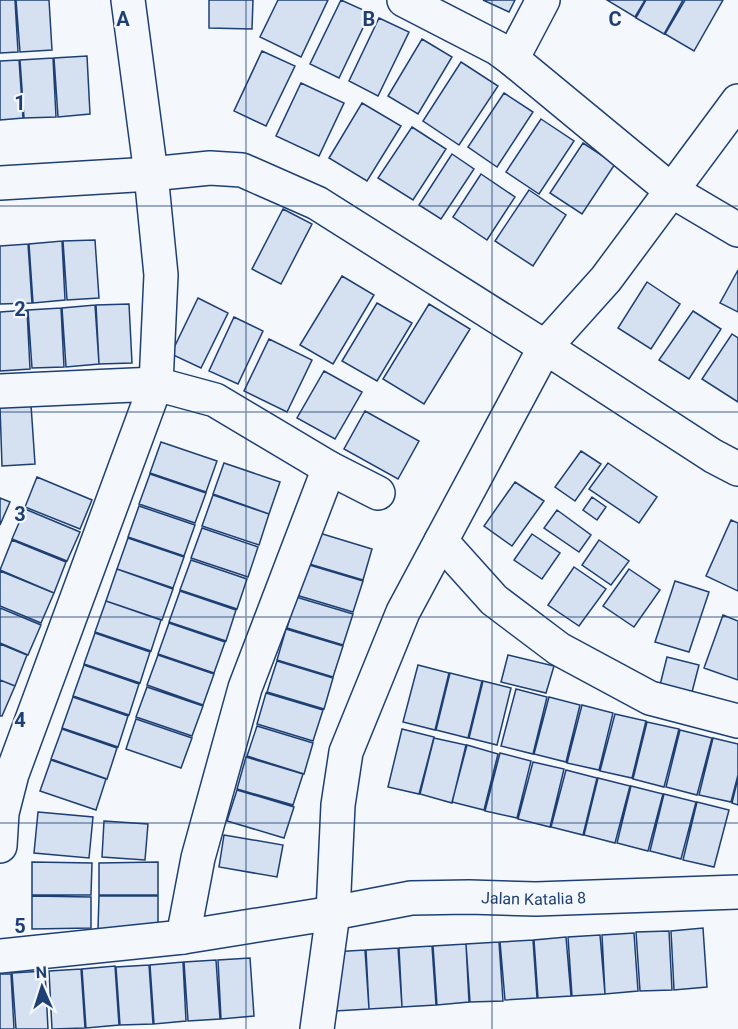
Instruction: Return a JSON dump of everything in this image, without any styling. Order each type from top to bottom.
[{"type":"street","points":[[0,846],[1,813],[12,774],[156,384],[160,275],[151,174],[129,0]]},
{"type":"street","points":[[404,0],[496,48],[512,59],[672,191],[738,230]]},
{"type":"street","points":[[512,59],[543,0]]},
{"type":"street","points":[[317,1029],[333,913],[338,805],[346,752],[403,612],[545,347],[606,279],[738,101]]},
{"type":"street","points":[[0,183],[210,168],[242,170],[317,203],[713,456],[738,469]]},
{"type":"street","points":[[0,391],[156,384],[215,400],[329,468],[378,493]]},
{"type":"street","points":[[183,937],[198,858],[245,688],[329,468]]},
{"type":"street","points":[[441,540],[494,600],[559,649],[650,698],[738,721]]},
{"type":"street","name":"Jalan Katalia 8","points":[[0,956],[183,937],[411,898],[536,899],[738,892]]},
{"type":"building","points":[[0,0],[15,0],[18,52],[0,53]]},
{"type":"building","points":[[16,0],[49,0],[52,50],[20,52]]},
{"type":"building","points":[[209,0],[253,0],[252,29],[209,28]]},
{"type":"building","points":[[278,0],[328,0],[301,57],[260,37]]},
{"type":"building","points":[[341,0],[370,13],[339,78],[310,64]]},
{"type":"building","points":[[483,0],[515,0],[509,12]]},
{"type":"building","points":[[607,0],[645,0],[635,17]]},
{"type":"building","points":[[646,0],[683,0],[664,34],[636,18]]},
{"type":"building","points":[[685,0],[723,0],[694,51],[665,34]]},
{"type":"building","points":[[379,18],[409,32],[378,96],[349,81]]},
{"type":"building","points":[[422,39],[452,57],[418,114],[388,96]]},
{"type":"building","points":[[262,51],[295,66],[266,126],[234,111]]},
{"type":"building","points":[[87,56],[90,114],[58,117],[54,58]]},
{"type":"building","points":[[53,58],[56,117],[24,118],[20,60]]},
{"type":"building","points":[[19,60],[23,118],[0,120],[0,61]]},
{"type":"building","points":[[461,62],[498,86],[459,145],[423,121]]},
{"type":"building","points":[[301,83],[344,103],[319,156],[276,136]]},
{"type":"building","points":[[504,93],[533,112],[497,167],[468,147]]},
{"type":"building","points":[[362,103],[401,126],[367,181],[329,158]]},
{"type":"building","points":[[541,119],[574,141],[539,194],[506,172]]},
{"type":"building","points":[[412,127],[446,149],[413,200],[378,178]]},
{"type":"building","points":[[583,143],[615,164],[582,214],[550,193]]},
{"type":"building","points":[[452,154],[474,169],[441,219],[419,205]]},
{"type":"building","points":[[481,174],[515,197],[487,240],[453,217]]},
{"type":"building","points":[[529,190],[566,215],[533,266],[495,241]]},
{"type":"building","points":[[283,209],[312,224],[281,284],[252,269]]},
{"type":"building","points":[[95,240],[99,298],[67,300],[63,241]]},
{"type":"building","points":[[62,241],[65,300],[33,303],[29,244]]},
{"type":"building","points":[[28,244],[32,303],[0,304],[0,246]]},
{"type":"building","points":[[738,270],[738,312],[720,303]]},
{"type":"building","points":[[342,276],[374,295],[333,364],[300,345]]},
{"type":"building","points":[[647,282],[680,304],[651,349],[618,328]]},
{"type":"building","points":[[198,298],[228,313],[201,368],[171,354]]},
{"type":"building","points":[[377,303],[412,323],[377,381],[342,361]]},
{"type":"building","points":[[129,304],[132,363],[99,364],[96,305]]},
{"type":"building","points":[[429,304],[470,329],[424,404],[383,379]]},
{"type":"building","points":[[95,305],[99,364],[66,367],[62,308]]},
{"type":"building","points":[[61,308],[64,367],[32,368],[28,310]]},
{"type":"building","points":[[27,310],[30,369],[0,371],[0,312]]},
{"type":"building","points":[[693,311],[721,329],[689,379],[659,360]]},
{"type":"building","points":[[234,317],[263,331],[238,384],[209,371]]},
{"type":"building","points":[[732,334],[738,338],[738,402],[702,379]]},
{"type":"building","points":[[269,339],[312,360],[287,412],[244,391]]},
{"type":"building","points":[[324,371],[362,392],[335,439],[297,418]]},
{"type":"building","points":[[31,405],[35,464],[2,466],[0,407]]},
{"type":"building","points":[[365,411],[419,441],[398,479],[344,449]]},
{"type":"building","points":[[161,442],[217,461],[206,492],[150,473]]},
{"type":"building","points":[[581,451],[601,464],[575,501],[555,487]]},
{"type":"building","points":[[224,463],[280,482],[269,514],[213,494]]},
{"type":"building","points":[[608,463],[657,497],[639,523],[589,489]]},
{"type":"building","points":[[150,474],[206,493],[195,523],[139,504]]},
{"type":"building","points":[[37,477],[92,500],[80,529],[25,507]]},
{"type":"building","points":[[515,482],[544,501],[512,546],[484,526]]},
{"type":"building","points":[[213,495],[269,514],[259,545],[202,526]]},
{"type":"building","points":[[592,497],[606,507],[597,520],[583,510]]},
{"type":"building","points":[[0,498],[10,502],[0,525]]},
{"type":"building","points":[[139,506],[195,525],[184,556],[128,537]]},
{"type":"building","points":[[25,509],[80,532],[67,561],[12,539]]},
{"type":"building","points":[[557,510],[591,535],[579,552],[544,528]]},
{"type":"building","points":[[731,520],[738,523],[738,591],[706,576]]},
{"type":"building","points":[[202,528],[258,547],[248,577],[191,558]]},
{"type":"building","points":[[316,532],[372,549],[363,580],[306,563]]},
{"type":"building","points":[[532,534],[560,553],[542,579],[514,560]]},
{"type":"building","points":[[128,538],[184,557],[173,588],[117,569]]},
{"type":"building","points":[[12,540],[66,562],[54,593],[0,570]]},
{"type":"building","points":[[599,540],[629,561],[611,585],[582,565]]},
{"type":"building","points":[[191,560],[247,579],[237,609],[180,590]]},
{"type":"building","points":[[306,564],[363,581],[353,612],[296,595]]},
{"type":"building","points":[[574,567],[606,589],[579,626],[548,605]]},
{"type":"building","points":[[117,569],[173,589],[162,620],[106,601]]},
{"type":"building","points":[[629,569],[660,590],[634,627],[603,606]]},
{"type":"building","points":[[0,571],[54,593],[41,623],[0,606]]},
{"type":"building","points":[[675,581],[709,592],[689,652],[655,642]]},
{"type":"building","points":[[180,591],[236,610],[226,641],[169,622]]},
{"type":"building","points":[[296,597],[353,614],[343,645],[287,628]]},
{"type":"building","points":[[106,601],[161,620],[151,651],[95,632]]},
{"type":"building","points":[[0,608],[41,625],[28,655],[0,643]]},
{"type":"building","points":[[723,615],[738,621],[738,680],[704,668]]},
{"type":"building","points":[[169,623],[225,642],[214,673],[158,654]]},
{"type":"building","points":[[286,629],[343,646],[333,677],[277,660]]},
{"type":"building","points":[[95,633],[150,652],[140,683],[84,664]]},
{"type":"building","points":[[0,644],[27,655],[15,686],[0,680]]},
{"type":"building","points":[[158,655],[214,674],[203,705],[147,685]]},
{"type":"building","points":[[508,655],[554,666],[546,693],[501,682]]},
{"type":"building","points":[[667,657],[699,665],[692,692],[660,685]]},
{"type":"building","points":[[277,661],[333,678],[324,709],[267,692]]},
{"type":"building","points":[[84,665],[139,684],[129,715],[73,696]]},
{"type":"building","points":[[418,665],[449,673],[435,730],[403,722]]},
{"type":"building","points":[[450,673],[482,681],[468,738],[436,730]]},
{"type":"building","points":[[0,680],[15,686],[2,716],[0,716]]},
{"type":"building","points":[[483,681],[511,688],[497,745],[469,738]]},
{"type":"building","points":[[147,687],[203,706],[192,736],[136,717]]},
{"type":"building","points":[[516,689],[547,697],[533,754],[501,746]]},
{"type":"building","points":[[266,693],[323,710],[313,741],[257,724]]},
{"type":"building","points":[[73,697],[128,716],[118,747],[62,728]]},
{"type":"building","points":[[549,697],[580,705],[566,762],[534,754]]},
{"type":"building","points":[[582,705],[613,713],[599,770],[567,763]]},
{"type":"building","points":[[615,714],[646,721],[632,778],[600,771]]},
{"type":"building","points":[[136,719],[192,738],[181,768],[126,749]]},
{"type":"building","points":[[647,722],[679,729],[664,787],[633,779]]},
{"type":"building","points":[[257,726],[313,743],[304,774],[247,756]]},
{"type":"building","points":[[62,729],[117,748],[107,779],[51,759]]},
{"type":"building","points":[[402,729],[434,737],[419,794],[388,787]]},
{"type":"building","points":[[680,730],[712,738],[697,795],[666,787]]},
{"type":"building","points":[[434,738],[466,745],[452,803],[420,794]]},
{"type":"building","points":[[713,738],[738,744],[738,775],[731,802],[699,795]]},
{"type":"building","points":[[467,745],[498,754],[484,810],[452,802]]},
{"type":"building","points":[[500,753],[531,761],[517,818],[485,811]]},
{"type":"building","points":[[246,757],[303,774],[293,805],[237,789]]},
{"type":"building","points":[[51,760],[106,779],[96,810],[40,791]]},
{"type":"building","points":[[533,762],[564,769],[550,827],[518,819]]},
{"type":"building","points":[[566,770],[597,778],[583,835],[551,827]]},
{"type":"building","points":[[598,778],[630,786],[615,843],[584,835]]},
{"type":"building","points":[[738,778],[738,805],[732,803]]},
{"type":"building","points":[[631,786],[663,794],[648,851],[617,843]]},
{"type":"building","points":[[237,790],[294,807],[284,838],[227,821]]},
{"type":"building","points":[[664,794],[696,802],[681,859],[650,851]]},
{"type":"building","points":[[697,802],[729,810],[714,867],[683,860]]},
{"type":"building","points":[[38,812],[93,817],[89,858],[34,853]]},
{"type":"building","points":[[104,821],[148,824],[145,860],[102,857]]},
{"type":"building","points":[[224,835],[283,845],[277,877],[219,867]]},
{"type":"building","points":[[32,862],[92,863],[91,895],[32,895]]},
{"type":"building","points":[[158,862],[158,895],[99,895],[99,863]]},
{"type":"building","points":[[32,896],[91,897],[91,928],[32,929]]},
{"type":"building","points":[[99,896],[158,896],[158,929],[98,929]]},
{"type":"building","points":[[703,928],[707,987],[674,990],[671,931]]},
{"type":"building","points":[[669,931],[672,990],[640,991],[636,932]]},
{"type":"building","points":[[634,933],[638,991],[605,994],[602,935]]},
{"type":"building","points":[[600,935],[605,994],[572,996],[568,937]]},
{"type":"building","points":[[566,937],[571,996],[538,998],[534,940]]},
{"type":"building","points":[[533,940],[537,998],[505,1000],[500,942]]},
{"type":"building","points":[[499,942],[503,1001],[470,1002],[466,944]]},
{"type":"building","points":[[466,944],[469,1002],[437,1005],[433,946]]},
{"type":"building","points":[[432,946],[436,1005],[402,1007],[399,948]]},
{"type":"building","points":[[398,948],[402,1007],[369,1009],[366,950]]},
{"type":"building","points":[[365,950],[369,1009],[335,1011],[332,952]]},
{"type":"building","points":[[250,958],[254,1016],[221,1019],[218,960]]},
{"type":"building","points":[[216,960],[220,1019],[188,1021],[184,962]]},
{"type":"building","points":[[183,962],[186,1021],[154,1024],[150,965]]},
{"type":"building","points":[[149,965],[153,1024],[120,1025],[116,967]]},
{"type":"building","points":[[115,966],[119,1025],[86,1028],[82,969]]},
{"type":"building","points":[[81,969],[85,1028],[52,1029],[49,971]]},
{"type":"building","points":[[45,971],[48,1029],[16,1029],[12,973]]},
{"type":"building","points":[[0,974],[11,974],[14,1029],[0,1029]]}]
